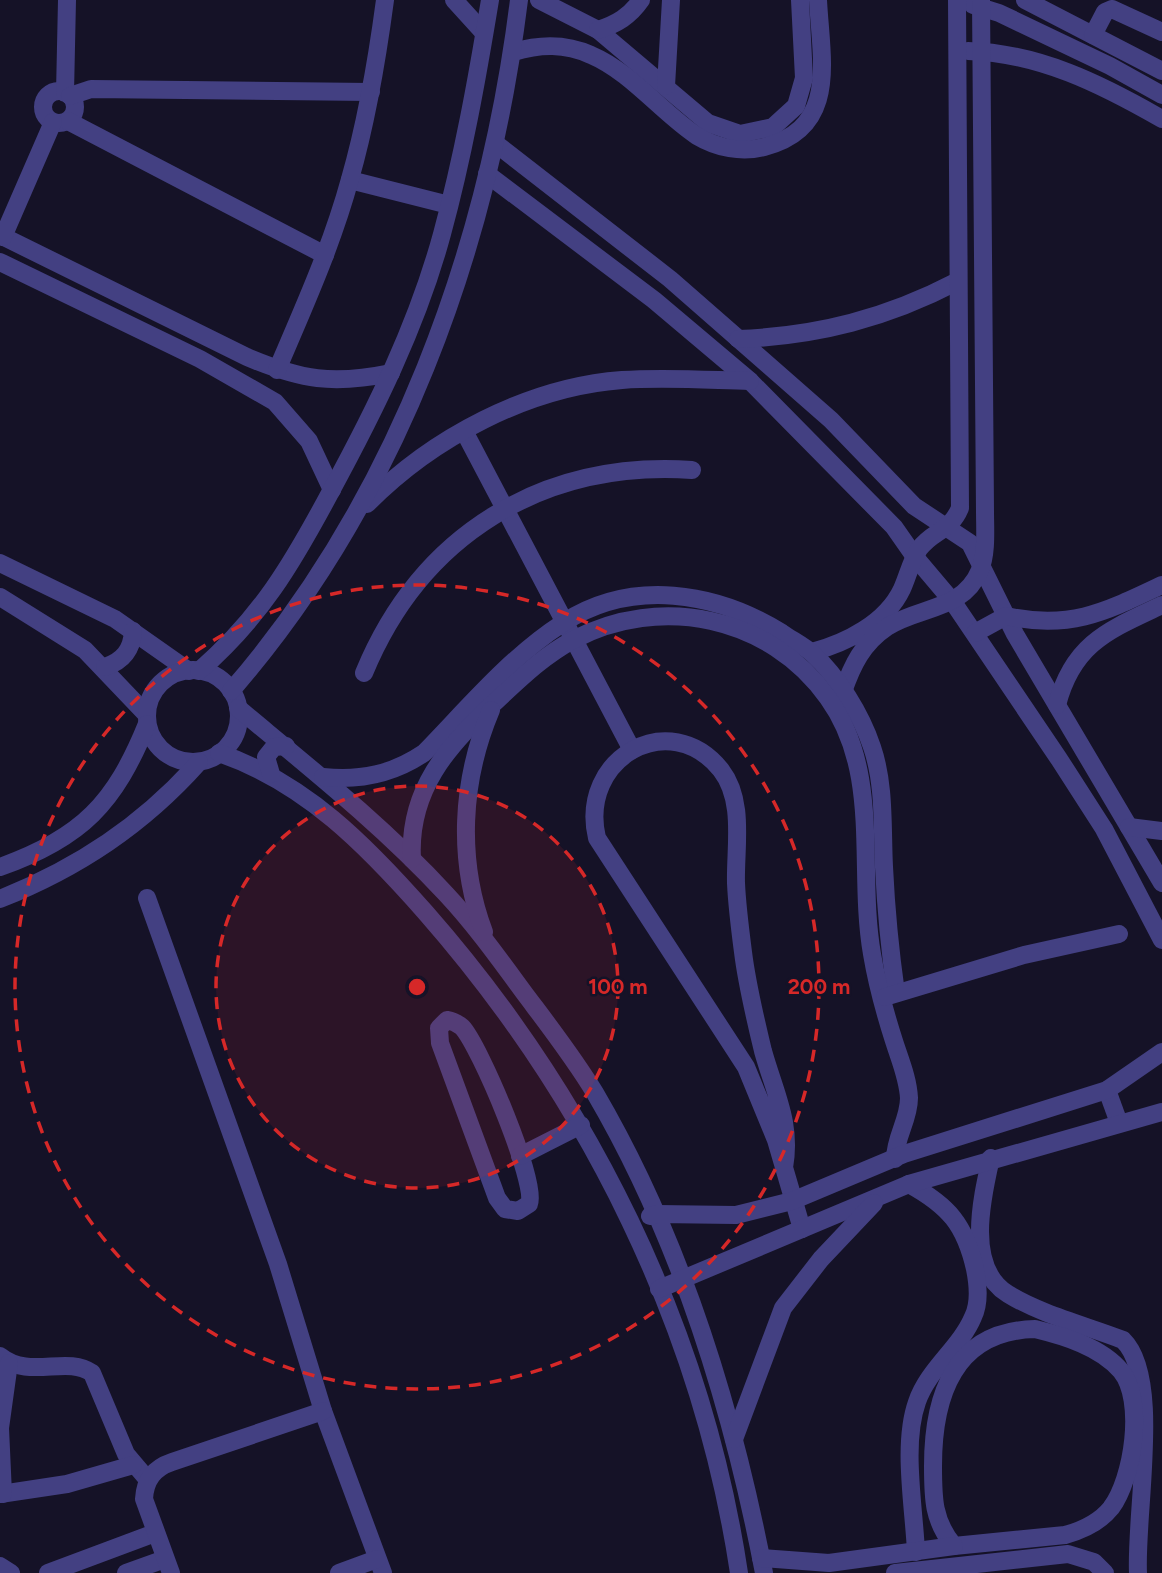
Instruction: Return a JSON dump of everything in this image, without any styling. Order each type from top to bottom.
[{"type":"street","points":[[67,0],[68,94],[75,109],[61,121],[2,236],[277,370],[313,380],[337,381],[391,373]]},
{"type":"street","points":[[277,370],[325,255],[350,180],[371,92],[385,0]]},
{"type":"street","points":[[454,0],[484,33]]},
{"type":"street","points":[[0,867],[60,839],[101,808],[134,756],[156,688],[171,676],[194,671],[232,642],[257,615],[301,548],[391,373],[412,323],[449,205],[475,89],[489,0]]},
{"type":"street","points":[[231,691],[272,643],[311,588],[352,519],[386,455],[438,337],[495,143],[506,94],[519,0]]},
{"type":"street","points":[[539,0],[598,30],[708,123],[723,130],[757,132],[773,127],[787,117],[802,93],[804,78],[800,0]]},
{"type":"street","points":[[598,30],[615,25],[632,13],[641,0]]},
{"type":"street","points":[[666,86],[671,0]]},
{"type":"street","points":[[513,52],[554,45],[593,56],[708,142],[740,150],[758,148],[791,136],[806,126],[815,113],[821,81],[818,0]]},
{"type":"street","points":[[1025,0],[1162,71]]},
{"type":"street","points":[[812,652],[852,637],[876,621],[901,591],[915,557],[929,539],[948,528],[960,508],[957,1],[981,4],[1110,66],[1162,96]]},
{"type":"street","points":[[843,692],[858,656],[879,632],[907,617],[953,602],[970,587],[982,566],[985,511],[981,4]]},
{"type":"street","points":[[1093,35],[1105,12],[1112,9],[1162,32]]},
{"type":"street","points":[[957,50],[1020,56],[1059,67],[1162,119]]},
{"type":"street","points":[[325,255],[61,121],[44,109],[46,99],[54,92],[68,94],[105,88],[371,92]]},
{"type":"street","points":[[475,89],[506,94]]},
{"type":"street","points":[[495,143],[670,279],[831,420],[914,506],[970,543],[1006,616],[1162,883]]},
{"type":"street","points":[[487,174],[654,300],[750,381],[894,527],[975,633],[1104,829],[1162,940]]},
{"type":"street","points":[[350,180],[449,205]]},
{"type":"street","points":[[0,262],[200,359],[264,395],[293,421],[309,441],[332,490]]},
{"type":"street","points":[[738,338],[785,337],[874,319],[917,302],[958,281]]},
{"type":"street","points":[[352,519],[389,481],[439,445],[497,413],[556,393],[620,380],[750,381]]},
{"type":"street","points":[[464,431],[632,750]]},
{"type":"street","points":[[364,673],[384,629],[428,569],[465,535],[506,508],[550,488],[596,475],[644,469],[692,470]]},
{"type":"street","points":[[894,527],[914,506]]},
{"type":"street","points":[[0,563],[134,631],[194,671],[217,678],[231,691],[238,708],[235,734],[219,753],[199,762],[155,808],[106,845],[55,876],[0,900]]},
{"type":"street","points":[[975,633],[1006,616],[1030,621],[1079,620],[1103,613],[1162,585]]},
{"type":"street","points":[[323,777],[370,777],[412,761],[424,753],[499,677],[564,622],[614,602],[644,595],[680,595],[727,606],[756,617],[812,652],[843,692],[872,747],[878,772],[889,948],[889,996]]},
{"type":"street","points":[[0,597],[44,622],[105,667],[147,720],[154,741],[166,754],[183,761],[199,762]]},
{"type":"street","points":[[1057,705],[1069,669],[1094,640],[1110,629],[1162,605]]},
{"type":"street","points":[[412,859],[414,817],[430,774],[459,738],[526,672],[574,640],[603,627],[653,616],[708,619],[759,637],[789,657],[816,682],[848,732],[860,771],[868,926],[889,996],[908,1085],[908,1113],[895,1148],[895,1159]]},
{"type":"street","points":[[105,667],[123,658],[129,650],[134,631]]},
{"type":"street","points":[[489,945],[470,878],[466,813],[475,757],[493,704]]},
{"type":"street","points":[[238,708],[323,777],[448,896],[489,945],[593,1090],[657,1214],[685,1281],[734,1439],[763,1565],[829,1563],[954,1546],[1065,1535],[1098,1521],[1119,1494],[1133,1432],[1136,1411],[1132,1390],[1122,1371],[1106,1357],[1061,1335],[1035,1329],[1005,1332],[986,1339],[960,1364],[937,1405],[933,1439],[934,1506],[942,1532],[954,1546]]},
{"type":"street","points":[[784,1168],[788,1145],[786,1122],[755,1019],[743,952],[736,884],[736,813],[732,789],[720,768],[691,747],[655,743],[632,750],[620,758],[601,781],[593,809],[597,838],[734,1045],[766,1112],[802,1229]]},
{"type":"street","points":[[271,774],[266,757],[274,747],[286,746]]},
{"type":"street","points":[[219,753],[271,774],[341,824],[402,886],[444,933],[523,1037],[581,1125],[632,1223],[685,1358],[713,1452],[739,1573]]},
{"type":"street","points":[[1129,827],[1162,831]]},
{"type":"street","points":[[147,898],[278,1264],[323,1411],[380,1566],[339,1573]]},
{"type":"street","points":[[889,996],[1024,955],[1119,934]]},
{"type":"street","points":[[451,1020],[459,1025],[474,1045],[520,1156],[532,1198],[524,1209],[511,1211],[500,1205],[497,1198],[440,1044],[439,1028],[442,1022],[451,1020]]},
{"type":"street","points":[[632,1223],[657,1214],[736,1215],[792,1201],[895,1159],[1107,1090],[1162,1052]]},
{"type":"street","points":[[1107,1090],[1119,1123]]},
{"type":"street","points":[[660,1289],[685,1281],[909,1184],[991,1158],[1162,1112]]},
{"type":"street","points":[[520,1156],[581,1125]]},
{"type":"street","points":[[991,1158],[983,1198],[981,1239],[985,1267],[998,1286],[1024,1302],[1123,1340],[1135,1348],[1143,1360],[1152,1403],[1138,1573]]},
{"type":"street","points":[[909,1184],[934,1198],[954,1217],[969,1241],[977,1277],[974,1316],[986,1339]]},
{"type":"street","points":[[734,1439],[783,1308],[821,1259],[880,1196]]},
{"type":"street","points":[[916,1552],[910,1438],[913,1418],[918,1400],[933,1371],[974,1316]]},
{"type":"street","points":[[133,1465],[67,1484],[2,1494],[0,1428],[4,1359],[25,1368],[81,1368],[92,1373],[133,1465],[148,1480]]},
{"type":"street","points":[[126,1573],[168,1566],[144,1499],[148,1480],[162,1465],[323,1411]]},
{"type":"street","points":[[48,1573],[155,1534]]},
{"type":"street","points":[[906,1572],[993,1566],[1068,1553],[1094,1562],[1105,1573]]},
{"type":"street","points":[[0,1566],[11,1573]]}]
